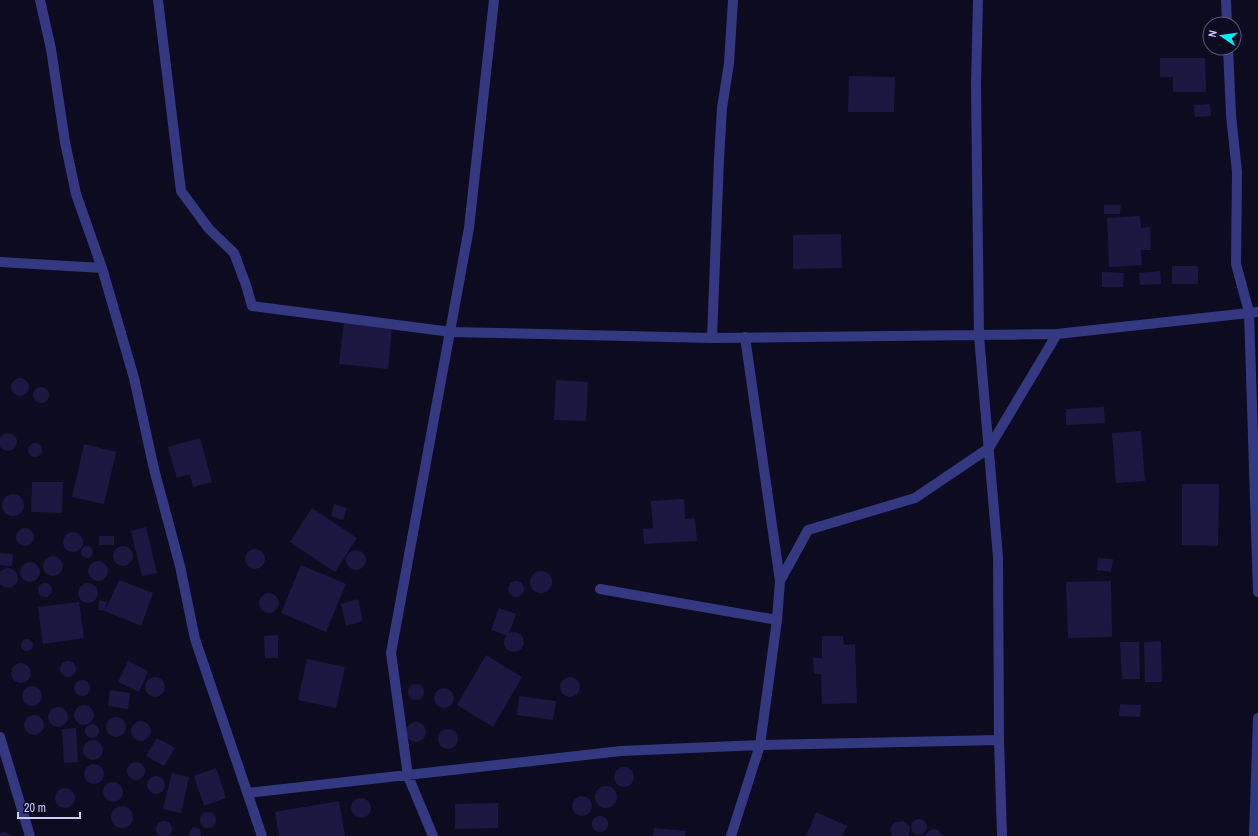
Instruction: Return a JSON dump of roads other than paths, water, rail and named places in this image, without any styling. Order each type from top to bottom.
[{"type":"street","points":[[40,0],[51,49],[65,142],[76,194],[102,268],[134,378],[154,469],[180,566],[195,639],[262,836]]},
{"type":"street","points":[[158,0],[182,190],[209,229],[234,253],[252,306],[451,332],[712,338],[1057,334],[1254,312]]},
{"type":"street","points":[[433,836],[408,776],[391,653],[469,228],[494,0]]},
{"type":"street","points":[[712,338],[722,108],[729,63],[733,0]]},
{"type":"street","points":[[978,0],[976,85],[979,336],[998,557],[999,740],[1002,836]]},
{"type":"street","points":[[1226,0],[1227,16]]},
{"type":"street","points":[[1228,56],[1231,115],[1237,172],[1236,264],[1254,312],[1258,592]]},
{"type":"street","points":[[0,262],[102,268]]},
{"type":"street","points":[[780,582],[808,530],[915,498],[989,448],[1057,334]]},
{"type":"street","points":[[731,836],[760,745],[777,620],[780,582],[745,337]]},
{"type":"street","points":[[600,589],[777,620]]},
{"type":"street","points":[[1254,836],[1258,718]]},
{"type":"street","points":[[0,737],[30,836]]},
{"type":"street","points":[[247,793],[621,751],[760,745],[999,740]]}]
